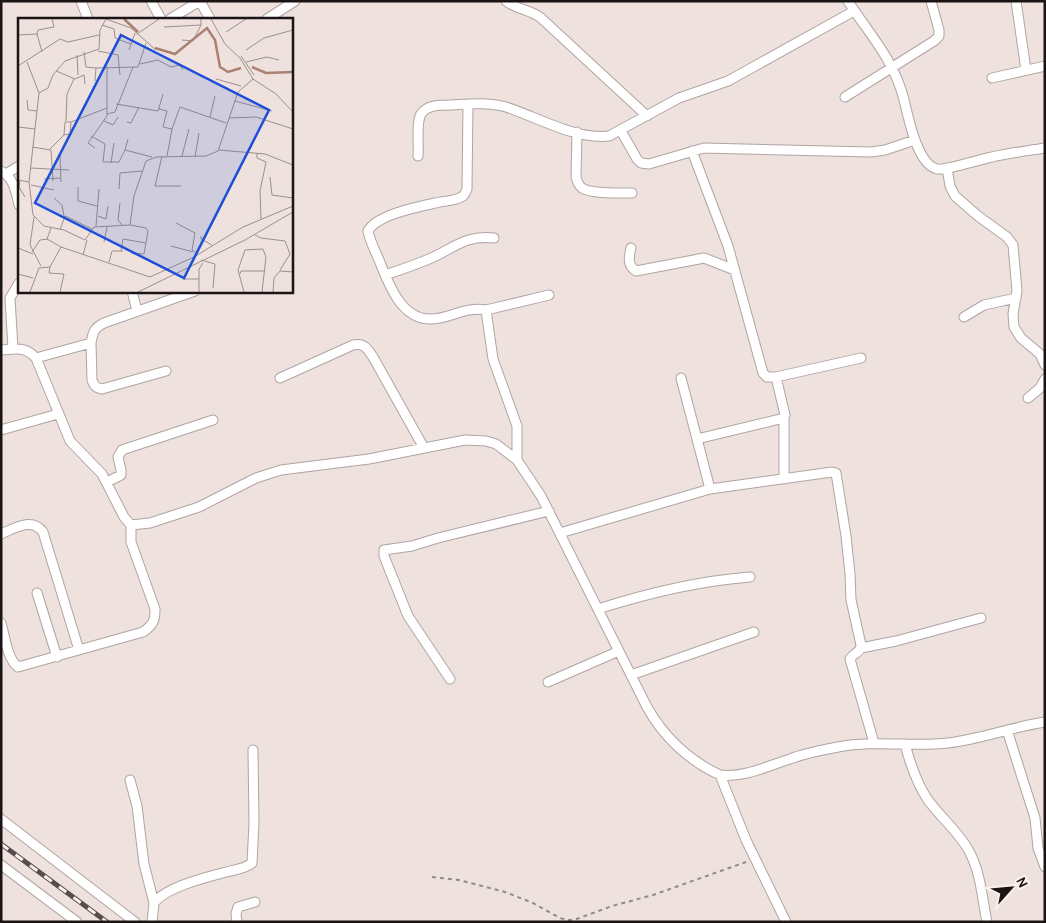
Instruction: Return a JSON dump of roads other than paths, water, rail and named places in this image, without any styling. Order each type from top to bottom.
[{"type":"street","points":[[81,1],[88,18]]},
{"type":"street","points":[[151,1],[160,18]]},
{"type":"street","points":[[172,18],[200,1],[209,18]]},
{"type":"street","points":[[269,18],[295,1]]},
{"type":"street","points":[[506,1],[514,7],[534,13],[541,18],[647,116]]},
{"type":"street","points":[[848,1],[893,66],[915,140],[926,163],[938,170],[994,156],[1045,148]]},
{"type":"street","points":[[845,97],[939,36],[931,1]]},
{"type":"street","points":[[1016,1],[1026,70]]},
{"type":"street","points":[[418,156],[419,118],[422,112],[428,108],[468,104],[504,106],[577,132],[601,137],[609,136],[679,98],[728,81],[854,11]]},
{"type":"street","points":[[992,78],[1045,66]]},
{"type":"street","points":[[468,104],[467,189],[465,194],[452,200],[406,210],[373,224],[368,231],[369,235],[386,275],[398,298],[412,314],[420,318],[439,318],[469,309],[486,310],[550,295]]},
{"type":"street","points":[[621,131],[637,159],[641,163],[649,164],[704,148],[871,152],[885,150],[915,140]]},
{"type":"street","points":[[577,132],[576,177],[582,188],[632,193]]},
{"type":"street","points":[[692,151],[728,246],[763,373],[767,377],[776,378],[861,358]]},
{"type":"street","points":[[18,166],[4,172],[14,186],[18,201]]},
{"type":"street","points":[[947,168],[950,186],[955,196],[1011,241],[1015,252],[1017,278],[1013,314],[1014,327],[1021,338],[1040,354],[1045,365]]},
{"type":"street","points":[[386,275],[427,260],[472,238],[480,236],[494,238]]},
{"type":"street","points":[[631,248],[629,263],[631,268],[636,271],[704,258],[735,270]]},
{"type":"street","points":[[13,349],[10,298],[18,284]]},
{"type":"street","points":[[132,292],[137,311]]},
{"type":"street","points":[[166,371],[102,389],[97,388],[92,380],[91,343],[93,331],[96,327],[192,292]]},
{"type":"street","points":[[964,317],[984,305],[1016,298]]},
{"type":"street","points":[[486,310],[493,359],[517,426],[517,460]]},
{"type":"street","points":[[36,358],[91,343]]},
{"type":"street","points":[[280,378],[353,345],[360,344],[367,347],[424,448]]},
{"type":"street","points":[[1,350],[25,349],[36,358],[70,441],[108,482],[124,517],[131,525],[131,542],[155,609],[154,620],[151,626],[143,632],[18,667],[11,658],[1,624]]},
{"type":"street","points":[[681,378],[710,489]]},
{"type":"street","points":[[776,378],[785,415],[784,478]]},
{"type":"street","points":[[1028,398],[1040,388],[1045,379]]},
{"type":"street","points":[[1,430],[58,414]]},
{"type":"street","points":[[697,439],[784,418]]},
{"type":"street","points":[[108,482],[121,474],[118,457],[122,450],[213,420]]},
{"type":"street","points":[[131,525],[150,523],[199,507],[267,474],[297,467],[369,459],[465,440],[486,441],[506,450],[517,460],[549,511],[650,714],[665,734],[681,749],[720,775],[755,859],[786,922]]},
{"type":"street","points":[[560,533],[710,489],[832,472],[836,474],[846,536],[850,574],[850,600],[861,648]]},
{"type":"street","points":[[450,679],[408,616],[383,552],[384,550],[412,546],[549,511]]},
{"type":"street","points":[[1,534],[24,525],[32,524],[39,527],[43,532],[79,650]]},
{"type":"street","points":[[598,609],[636,597],[717,580],[750,577]]},
{"type":"street","points":[[37,593],[57,657]]},
{"type":"street","points":[[874,743],[850,659],[861,648],[896,642],[981,618]]},
{"type":"street","points":[[631,675],[754,632]]},
{"type":"street","points":[[548,682],[619,651]]},
{"type":"street","points":[[720,775],[740,774],[804,754],[839,746],[874,743],[949,743],[1045,722]]},
{"type":"street","points":[[1007,730],[1035,818],[1038,848],[1045,868]]},
{"type":"street","points":[[905,744],[913,770],[928,800],[958,835],[970,854],[979,876],[987,922]]},
{"type":"street","points":[[154,903],[164,894],[215,875],[246,867],[252,863],[254,823],[253,750]]},
{"type":"street","points":[[130,780],[137,806],[144,864],[154,903],[152,922]]},
{"type":"street","points":[[1,819],[135,922]]},
{"type":"street","points":[[1,865],[77,922]]},
{"type":"street","points":[[237,922],[236,914],[238,907],[254,902]]},
{"type":"railway","points":[[1,844],[107,922]]}]
